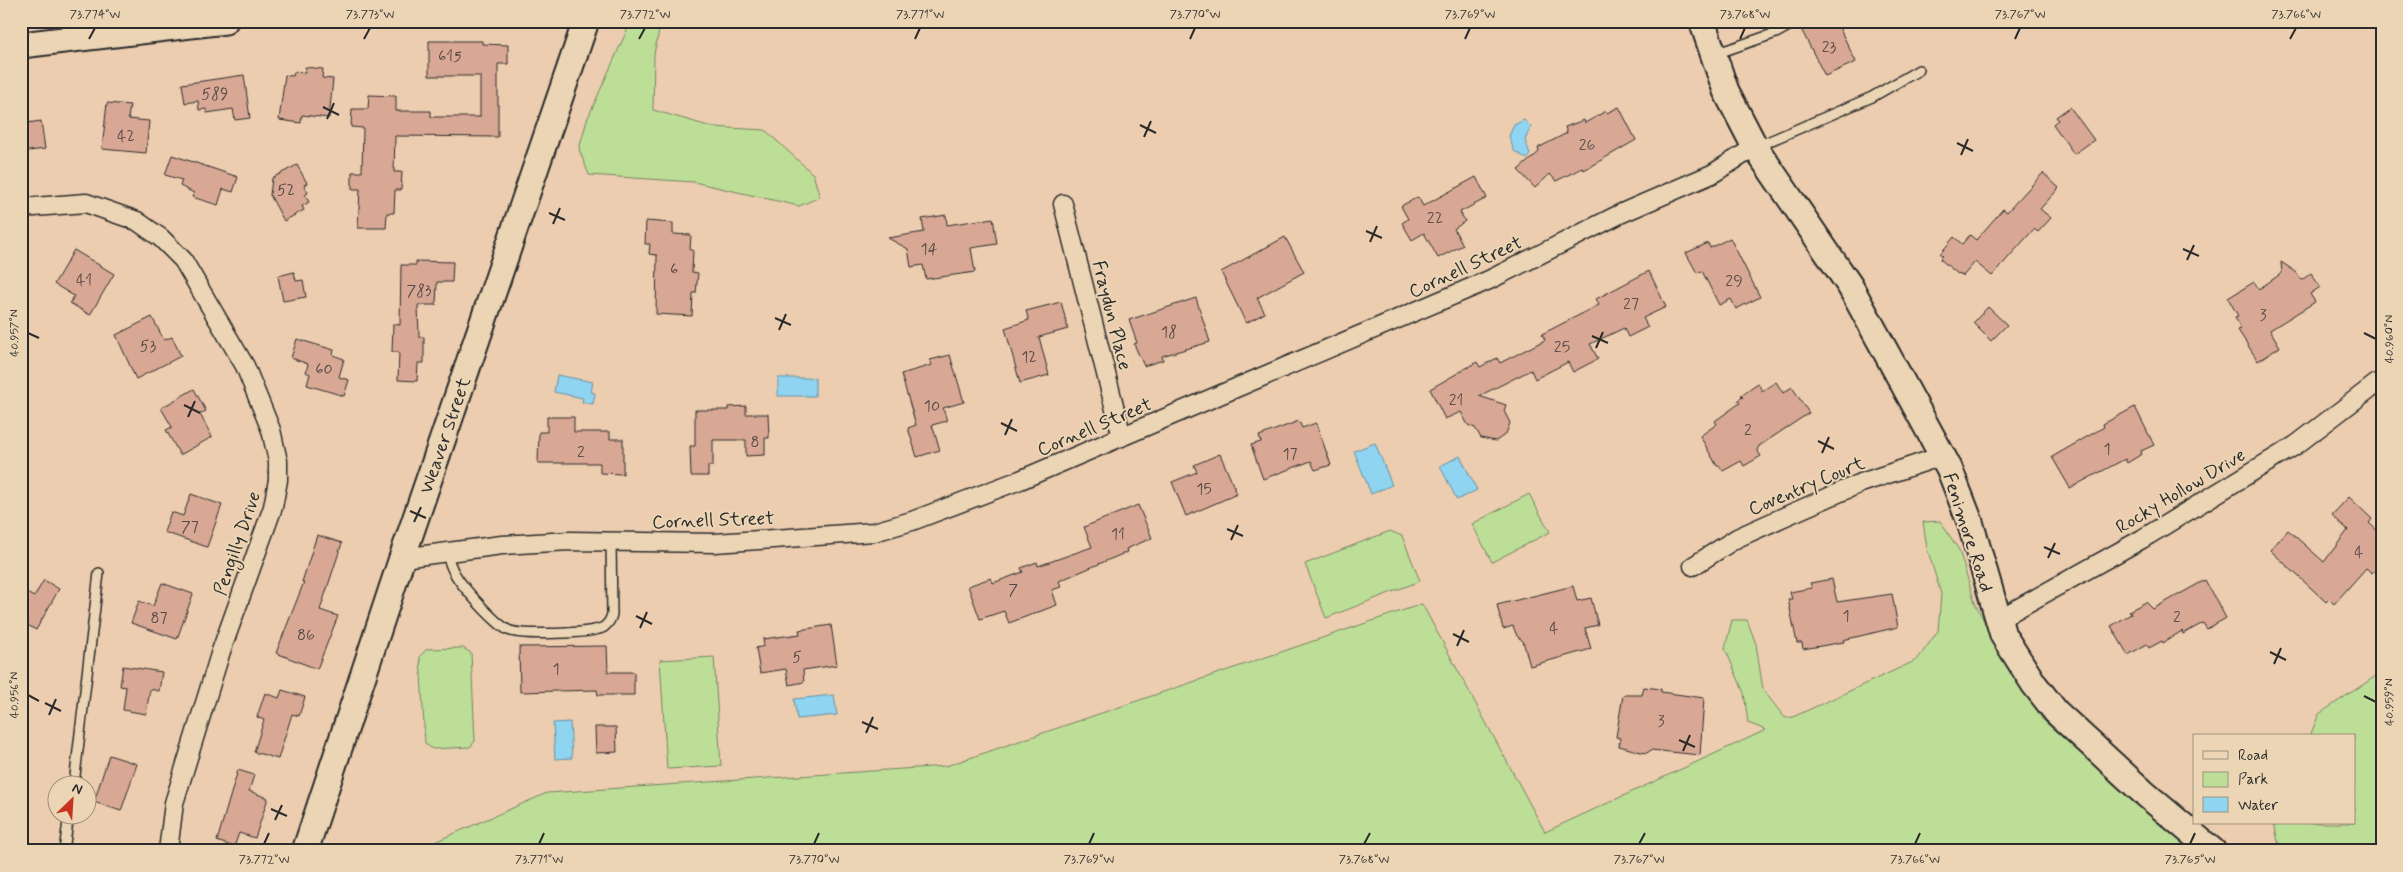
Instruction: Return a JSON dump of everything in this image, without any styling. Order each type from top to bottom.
[{"type":"street","points":[[21,46],[134,27],[225,21]]},
{"type":"street","name":"Weaver Street","points":[[305,851],[402,558],[586,21]]},
{"type":"street","name":"Fenimore Road","points":[[1702,21],[1715,54],[1726,92],[1755,147],[1850,286],[1942,456],[1970,522],[1997,620],[2003,635],[2034,684],[2056,712],[2143,792],[2213,851]]},
{"type":"street","name":"Cornell Street","points":[[402,558],[502,545],[611,541],[715,542],[874,532],[912,521],[1020,480],[1122,438],[1489,280],[1622,213],[1712,174],[1755,147]]},
{"type":"street","name":"Pengilly Drive","points":[[21,208],[86,204],[137,222],[160,238],[183,260],[245,366],[272,430],[278,461],[278,480],[274,508],[221,651],[174,803],[168,851]]},
{"type":"street","name":"Fraydun Place","points":[[1063,204],[1122,438]]},
{"type":"street","name":"Rocky Hollow Drive","points":[[1997,620],[2142,539],[2296,445],[2377,382]]},
{"type":"street","name":"Coventry Court","points":[[1693,566],[1737,538],[1788,515],[1861,483],[1942,456]]},
{"type":"lane","points":[[1715,54],[1776,33],[1798,21]]},
{"type":"lane","points":[[1755,147],[1872,97],[1919,70]]},
{"type":"lane","points":[[446,552],[454,573],[465,588],[503,626],[520,633],[551,634],[594,630],[610,621],[612,614],[611,541]]},
{"type":"lane","points":[[75,774],[99,573]]},
{"type":"lane","points":[[64,851],[68,824]]},
{"type":"green space","points":[[631,21],[661,21],[654,54],[653,110],[712,127],[765,130],[813,174],[820,197],[799,206],[694,182],[589,175],[579,149],[587,120]]},
{"type":"green space","points":[[1529,494],[1550,532],[1492,562],[1472,524]]},
{"type":"green space","points":[[1940,521],[1959,550],[1975,603],[1987,627],[1992,627],[2042,719],[2193,851],[414,851],[547,793],[946,766],[1422,604],[1545,832],[1766,730],[1748,723],[1744,693],[1725,648],[1732,620],[1747,620],[1756,644],[1763,690],[1785,718],[1793,717],[1917,660],[1938,631],[1941,594],[1927,548],[1923,522]]},
{"type":"green space","points":[[1390,531],[1402,536],[1420,581],[1326,618],[1305,564]]},
{"type":"green space","points":[[463,648],[471,653],[475,741],[470,747],[432,749],[425,743],[420,656],[427,649]]},
{"type":"green space","points":[[714,657],[721,766],[667,769],[660,660]]},
{"type":"green space","points":[[2382,672],[2382,851],[2280,851],[2274,824],[2356,824],[2356,734],[2311,734],[2319,714]]},
{"type":"water","points":[[1524,120],[1531,127],[1525,140],[1530,154],[1527,159],[1514,151],[1509,136],[1514,125]]},
{"type":"water","points":[[557,375],[593,382],[591,392],[595,393],[593,404],[582,402],[583,398],[554,392]]},
{"type":"water","points":[[778,378],[815,378],[815,396],[778,396]]},
{"type":"water","points":[[1375,443],[1392,485],[1371,494],[1354,451]]},
{"type":"water","points":[[1460,456],[1477,490],[1457,500],[1440,466]]},
{"type":"water","points":[[834,695],[837,715],[797,719],[794,699]]},
{"type":"water","points":[[570,722],[572,758],[555,759],[553,723]]},
{"type":"building","points":[[1812,21],[1836,21],[1856,62],[1825,76],[1800,27]]},
{"type":"building","points":[[429,41],[482,41],[482,44],[508,45],[508,64],[498,64],[498,137],[395,136],[394,172],[402,172],[401,190],[395,190],[394,213],[387,213],[386,228],[358,228],[360,189],[352,189],[352,172],[362,172],[363,128],[351,127],[352,109],[368,109],[369,95],[396,96],[396,111],[431,111],[431,117],[480,117],[480,76],[429,76]]},
{"type":"building","points":[[305,67],[323,69],[322,78],[333,79],[329,118],[302,115],[301,123],[279,120],[285,75],[293,76],[294,72],[305,73]]},
{"type":"building","points":[[244,75],[250,118],[235,120],[233,109],[207,113],[206,109],[199,110],[198,101],[185,103],[182,84]]},
{"type":"building","points":[[107,103],[130,105],[128,119],[149,121],[146,153],[102,149]]},
{"type":"building","points":[[1619,107],[1636,140],[1584,170],[1582,168],[1556,181],[1550,174],[1535,188],[1518,170],[1539,152],[1538,148],[1567,133],[1565,127],[1584,120],[1585,123],[1606,111],[1607,113]]},
{"type":"building","points":[[2070,107],[2094,140],[2074,154],[2053,124],[2058,120],[2056,117]]},
{"type":"building","points":[[41,121],[45,149],[21,152],[21,124]]},
{"type":"building","points":[[172,155],[238,177],[233,192],[223,189],[218,205],[192,197],[194,193],[180,186],[182,180],[165,175]]},
{"type":"building","points":[[297,165],[307,183],[304,185],[308,193],[305,195],[309,202],[302,206],[304,210],[284,221],[270,195],[272,178]]},
{"type":"building","points":[[2043,173],[2059,188],[2040,209],[2051,218],[2038,232],[2034,229],[1992,276],[1975,262],[1963,276],[1940,259],[1943,256],[1940,254],[1954,237],[1962,244],[1970,235],[1976,240],[2003,209],[2007,212]]},
{"type":"building","points":[[1476,177],[1487,198],[1460,212],[1465,221],[1454,229],[1463,245],[1438,258],[1424,233],[1412,240],[1402,223],[1408,219],[1401,206],[1418,197],[1423,206]]},
{"type":"building","points":[[946,215],[947,225],[993,218],[997,244],[971,248],[975,272],[926,279],[923,265],[911,267],[908,249],[888,238],[924,232],[922,219]]},
{"type":"building","points":[[646,221],[673,223],[673,234],[691,235],[690,250],[693,250],[692,272],[698,273],[696,293],[693,293],[692,316],[656,314],[657,255],[649,254],[650,244],[645,244]]},
{"type":"building","points":[[1285,237],[1304,272],[1257,298],[1265,313],[1246,323],[1221,272]]},
{"type":"building","points":[[1730,238],[1760,297],[1736,309],[1731,299],[1719,305],[1702,271],[1697,273],[1686,253],[1708,243],[1710,248]]},
{"type":"building","points":[[74,250],[114,274],[90,315],[70,303],[74,296],[54,284]]},
{"type":"building","points":[[416,261],[453,262],[452,282],[437,282],[436,305],[418,305],[419,337],[424,337],[424,363],[418,363],[417,381],[398,380],[399,352],[392,352],[393,324],[400,325],[401,265],[416,265]]},
{"type":"building","points":[[2281,262],[2296,272],[2302,280],[2311,273],[2320,287],[2310,294],[2315,302],[2270,330],[2280,347],[2258,361],[2238,330],[2241,329],[2235,317],[2238,316],[2228,298],[2254,282],[2259,289],[2282,273]]},
{"type":"building","points":[[1649,271],[1666,307],[1643,318],[1648,327],[1628,337],[1624,328],[1590,344],[1598,359],[1573,372],[1568,362],[1535,379],[1531,370],[1479,396],[1506,405],[1504,411],[1510,423],[1506,434],[1496,441],[1481,438],[1475,428],[1468,425],[1461,412],[1445,419],[1430,389],[1477,362],[1480,367],[1497,358],[1500,363],[1545,340],[1542,334],[1599,305],[1596,299]]},
{"type":"building","points":[[294,272],[296,281],[303,280],[306,297],[283,301],[278,276]]},
{"type":"building","points":[[1196,298],[1210,342],[1162,356],[1163,360],[1144,366],[1134,344],[1137,343],[1129,320]]},
{"type":"building","points":[[1061,302],[1068,329],[1039,337],[1049,375],[1020,383],[1005,328],[1029,320],[1026,311]]},
{"type":"building","points":[[1988,307],[2007,325],[1991,341],[1973,323]]},
{"type":"building","points":[[152,317],[164,340],[172,337],[181,356],[136,379],[116,335]]},
{"type":"building","points":[[297,339],[334,350],[333,355],[344,359],[339,377],[349,380],[344,396],[307,385],[310,374],[306,372],[308,364],[291,358]]},
{"type":"building","points":[[950,355],[964,402],[943,408],[947,421],[932,425],[940,450],[917,457],[908,428],[916,425],[901,374],[932,365],[930,360]]},
{"type":"building","points":[[1776,382],[1783,393],[1792,387],[1809,413],[1759,446],[1757,450],[1761,456],[1744,466],[1741,461],[1723,471],[1719,465],[1717,466],[1700,436],[1717,424],[1715,421],[1740,403],[1738,400],[1743,397],[1741,395],[1758,383],[1762,391]]},
{"type":"building","points":[[194,389],[206,411],[200,414],[212,437],[180,455],[166,430],[172,427],[161,408]]},
{"type":"building","points":[[746,406],[746,414],[768,414],[769,438],[765,438],[765,455],[746,456],[746,440],[713,440],[713,466],[708,466],[708,476],[691,476],[690,446],[695,446],[695,410],[728,410],[728,407]]},
{"type":"building","points":[[2135,407],[2154,445],[2141,451],[2142,454],[2127,463],[2125,459],[2070,488],[2052,457],[2104,427],[2103,424]]},
{"type":"building","points":[[547,417],[574,417],[574,432],[610,432],[610,439],[623,439],[623,474],[600,473],[600,463],[538,463],[539,432],[547,432]]},
{"type":"building","points":[[1299,421],[1302,428],[1316,423],[1331,465],[1315,470],[1311,461],[1263,479],[1251,445],[1261,442],[1259,436]]},
{"type":"building","points":[[1220,454],[1237,494],[1186,516],[1172,482],[1197,472],[1194,465]]},
{"type":"building","points":[[191,494],[222,505],[207,547],[164,532],[171,512],[183,516]]},
{"type":"building","points":[[2349,497],[2372,519],[2369,523],[2382,535],[2382,563],[2372,573],[2366,568],[2334,604],[2329,599],[2326,602],[2270,550],[2288,530],[2324,562],[2348,530],[2332,515]]},
{"type":"building","points":[[1138,505],[1152,538],[1126,549],[1127,552],[1059,581],[1061,587],[1052,590],[1057,605],[1009,623],[1004,611],[980,619],[968,586],[991,578],[993,583],[1023,572],[1021,568],[1037,562],[1038,566],[1092,547],[1084,527]]},
{"type":"building","points":[[317,535],[342,543],[320,610],[338,616],[317,669],[276,653],[304,582],[302,582]]},
{"type":"building","points":[[1832,579],[1837,602],[1892,594],[1898,627],[1843,640],[1844,642],[1803,649],[1802,643],[1797,643],[1788,599],[1792,599],[1790,592],[1812,588],[1810,583]]},
{"type":"building","points":[[44,580],[59,589],[36,630],[21,621],[21,590],[34,597]]},
{"type":"building","points":[[2205,580],[2226,618],[2207,629],[2203,623],[2183,634],[2182,631],[2163,643],[2162,641],[2149,648],[2147,644],[2128,655],[2111,626],[2131,614],[2129,611],[2146,602],[2153,609]]},
{"type":"building","points":[[162,583],[193,594],[177,639],[131,623],[139,601],[153,606]]},
{"type":"building","points":[[1573,586],[1577,601],[1591,598],[1598,625],[1585,628],[1591,649],[1530,666],[1523,641],[1517,636],[1513,626],[1503,629],[1497,605]]},
{"type":"building","points":[[831,625],[837,665],[803,670],[804,682],[789,685],[786,669],[760,673],[756,648],[764,646],[763,639],[800,634],[799,630]]},
{"type":"building","points":[[607,646],[608,672],[634,672],[634,695],[598,695],[597,690],[520,692],[519,647]]},
{"type":"building","points":[[123,666],[162,672],[159,691],[150,689],[146,714],[123,710],[126,687],[120,686]]},
{"type":"building","points":[[1644,687],[1661,689],[1661,692],[1704,698],[1700,755],[1651,750],[1647,753],[1619,746],[1620,738],[1616,737],[1623,695],[1642,695]]},
{"type":"building","points":[[282,690],[305,697],[299,716],[292,714],[278,759],[254,752],[264,720],[257,717],[265,693],[279,698]]},
{"type":"building","points":[[595,727],[616,727],[617,752],[596,753]]},
{"type":"building","points":[[109,755],[137,764],[121,811],[98,803],[98,789]]},
{"type":"building","points":[[238,770],[254,775],[249,791],[268,798],[255,838],[239,833],[234,847],[217,841]]}]
